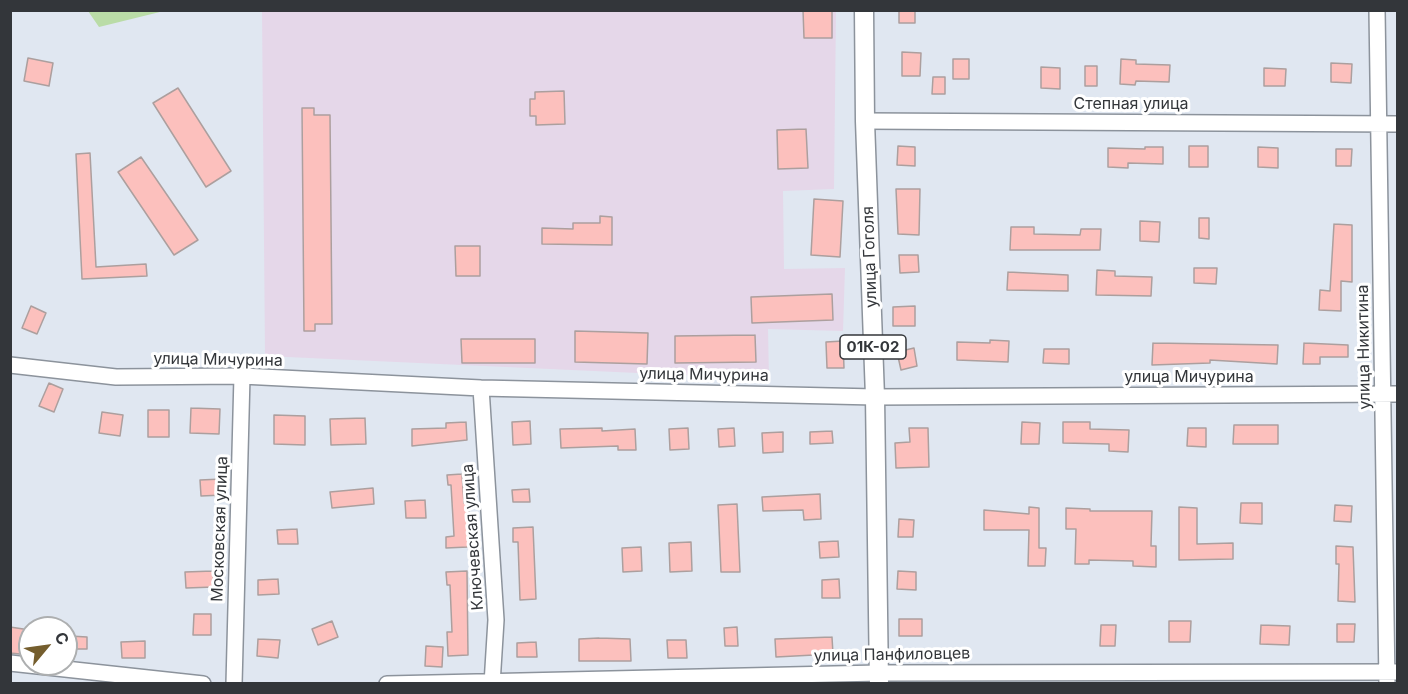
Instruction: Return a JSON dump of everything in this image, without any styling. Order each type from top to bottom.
[{"type":"main road","name":"улица Гоголя","points":[[864,10],[865,121],[875,397],[879,678]]},
{"type":"street","name":"улица Никитина","points":[[1377,10],[1379,124],[1390,394],[1390,676]]},
{"type":"street","name":"Степная улица","points":[[865,121],[1398,124]]},
{"type":"street","name":"улица Мичурина","points":[[10,365],[116,377],[242,376],[481,388],[875,397],[1390,394]]},
{"type":"street","name":"Московская улица","points":[[234,684],[242,376]]},
{"type":"street","name":"Ключевская улица","points":[[481,388],[496,620],[492,682]]},
{"type":"street","points":[[10,663],[203,684]]},
{"type":"street","name":"улица Панфиловцев","points":[[387,684],[879,678],[1390,676]]},
{"type":"shaded area","points":[[262,11],[836,11],[834,189],[783,191],[784,269],[845,268],[843,331],[768,329],[769,379],[265,356]]},
{"type":"green space","points":[[88,11],[164,11],[99,27]]},
{"type":"building","points":[[803,10],[832,10],[832,38],[804,38]]},
{"type":"building","points":[[899,10],[915,10],[915,23],[899,23]]},
{"type":"building","points":[[902,52],[921,53],[920,76],[902,76]]},
{"type":"building","points":[[28,58],[53,63],[49,86],[24,81]]},
{"type":"building","points":[[953,59],[969,59],[969,79],[953,79]]},
{"type":"building","points":[[1121,59],[1136,60],[1136,64],[1170,65],[1169,82],[1136,81],[1135,85],[1120,84]]},
{"type":"building","points":[[1331,63],[1352,64],[1351,83],[1331,82]]},
{"type":"building","points":[[1085,66],[1097,66],[1097,86],[1085,86]]},
{"type":"building","points":[[1041,67],[1060,68],[1060,89],[1041,88]]},
{"type":"building","points":[[1264,68],[1286,69],[1285,86],[1264,86]]},
{"type":"building","points":[[933,77],[945,77],[945,94],[932,94]]},
{"type":"building","points":[[178,88],[231,171],[206,187],[153,103]]},
{"type":"building","points":[[564,91],[565,124],[536,125],[536,116],[530,116],[530,99],[535,99],[535,92]]},
{"type":"building","points":[[302,108],[314,108],[314,115],[330,115],[332,324],[315,324],[315,331],[304,331]]},
{"type":"building","points":[[806,129],[808,168],[778,169],[777,130]]},
{"type":"building","points":[[898,146],[915,147],[915,166],[897,165]]},
{"type":"building","points":[[1189,146],[1208,146],[1208,167],[1189,167]]},
{"type":"building","points":[[1145,147],[1163,147],[1163,164],[1128,163],[1128,168],[1108,167],[1108,148],[1145,149]]},
{"type":"building","points":[[1258,147],[1278,148],[1278,168],[1258,167]]},
{"type":"building","points":[[1336,149],[1352,149],[1351,166],[1336,166]]},
{"type":"building","points":[[90,153],[96,267],[146,264],[147,276],[82,279],[76,154]]},
{"type":"building","points":[[141,157],[198,240],[174,255],[118,172]]},
{"type":"building","points":[[896,189],[920,189],[919,235],[898,234]]},
{"type":"building","points":[[814,199],[843,201],[840,257],[811,255]]},
{"type":"building","points":[[600,216],[612,217],[612,245],[542,244],[542,228],[573,229],[573,223],[600,223]]},
{"type":"building","points":[[1199,218],[1209,218],[1209,239],[1199,238]]},
{"type":"building","points":[[1140,221],[1160,222],[1159,242],[1140,241]]},
{"type":"building","points":[[1334,224],[1352,225],[1352,282],[1341,281],[1341,311],[1319,310],[1320,290],[1330,291]]},
{"type":"building","points":[[1011,227],[1034,227],[1034,234],[1080,235],[1081,229],[1101,229],[1100,250],[1010,250]]},
{"type":"building","points":[[455,246],[480,246],[480,276],[456,276]]},
{"type":"building","points":[[899,255],[918,255],[919,272],[900,273]]},
{"type":"building","points":[[1194,268],[1217,268],[1216,284],[1194,283]]},
{"type":"building","points":[[1097,270],[1115,271],[1115,276],[1152,277],[1151,296],[1096,295]]},
{"type":"building","points":[[1008,272],[1068,275],[1068,291],[1007,290]]},
{"type":"building","points":[[832,294],[833,320],[752,323],[751,297]]},
{"type":"building","points":[[31,306],[46,313],[37,334],[22,328]]},
{"type":"building","points":[[915,306],[915,326],[893,326],[893,307]]},
{"type":"building","points":[[575,331],[648,333],[647,364],[575,362]]},
{"type":"building","points":[[755,335],[756,362],[675,363],[675,336]]},
{"type":"building","points":[[461,339],[535,339],[535,363],[462,363]]},
{"type":"building","points":[[990,340],[1009,341],[1008,362],[957,360],[957,342],[990,343]]},
{"type":"building","points":[[843,341],[844,368],[827,368],[826,342]]},
{"type":"building","points":[[1153,343],[1278,345],[1277,364],[1210,360],[1210,363],[1152,365]]},
{"type":"building","points":[[1304,343],[1348,345],[1348,357],[1320,357],[1320,364],[1303,364]]},
{"type":"building","points":[[914,348],[917,366],[901,370],[897,352]]},
{"type":"building","points":[[1044,349],[1069,349],[1069,364],[1043,363]]},
{"type":"building","points":[[49,383],[63,389],[54,412],[39,406]]},
{"type":"building","points":[[191,408],[220,409],[219,434],[190,433]]},
{"type":"building","points":[[148,410],[169,410],[169,437],[148,437]]},
{"type":"building","points":[[102,412],[123,415],[120,436],[99,433]]},
{"type":"building","points":[[274,415],[305,416],[305,445],[274,444]]},
{"type":"building","points":[[365,418],[366,444],[331,445],[330,419]]},
{"type":"building","points":[[530,421],[531,444],[513,445],[512,422]]},
{"type":"building","points":[[466,422],[467,440],[412,446],[412,429],[446,428],[446,423]]},
{"type":"building","points":[[1022,422],[1040,423],[1039,444],[1021,444]]},
{"type":"building","points":[[1063,422],[1090,422],[1090,429],[1129,430],[1128,452],[1109,451],[1109,444],[1063,443]]},
{"type":"building","points":[[1234,425],[1278,425],[1278,444],[1233,444]]},
{"type":"building","points":[[602,428],[602,431],[635,429],[636,450],[618,450],[618,446],[561,448],[560,429]]},
{"type":"building","points":[[688,428],[689,449],[670,450],[669,429]]},
{"type":"building","points":[[734,428],[735,446],[719,447],[718,429]]},
{"type":"building","points":[[909,428],[928,428],[929,467],[896,468],[895,443],[910,442]]},
{"type":"building","points":[[1188,428],[1206,428],[1206,447],[1187,446]]},
{"type":"building","points":[[832,431],[833,443],[810,444],[810,432]]},
{"type":"building","points":[[783,432],[783,452],[763,453],[762,433]]},
{"type":"building","points":[[462,474],[464,503],[469,503],[468,547],[446,548],[446,537],[454,536],[451,485],[448,485],[447,475]]},
{"type":"building","points":[[222,479],[223,495],[201,496],[200,480]]},
{"type":"building","points":[[373,488],[374,504],[332,508],[330,492]]},
{"type":"building","points":[[529,489],[530,502],[513,502],[512,490]]},
{"type":"building","points":[[820,494],[821,519],[804,520],[803,510],[763,511],[762,497]]},
{"type":"building","points":[[425,500],[426,518],[406,518],[405,501]]},
{"type":"building","points":[[1241,503],[1262,503],[1262,524],[1240,523]]},
{"type":"building","points":[[737,504],[740,572],[721,572],[718,505]]},
{"type":"building","points":[[1335,505],[1352,506],[1351,522],[1334,521]]},
{"type":"building","points":[[1029,507],[1039,508],[1039,548],[1046,548],[1045,566],[1028,566],[1029,530],[984,530],[984,510],[1029,514]]},
{"type":"building","points":[[1179,507],[1197,508],[1197,544],[1233,543],[1233,559],[1179,560]]},
{"type":"building","points":[[1066,508],[1090,509],[1090,511],[1152,511],[1151,546],[1156,546],[1156,567],[1133,566],[1133,561],[1089,560],[1089,564],[1075,564],[1076,529],[1066,529]]},
{"type":"building","points":[[899,519],[914,520],[913,537],[898,537]]},
{"type":"building","points":[[533,527],[536,599],[520,600],[518,542],[513,542],[513,528]]},
{"type":"building","points":[[297,529],[298,544],[278,544],[277,530]]},
{"type":"building","points":[[838,541],[839,557],[820,558],[819,542]]},
{"type":"building","points":[[691,542],[692,571],[670,572],[669,543]]},
{"type":"building","points":[[1336,546],[1353,547],[1355,602],[1338,601],[1339,564],[1336,564]]},
{"type":"building","points":[[641,547],[642,571],[623,572],[622,548]]},
{"type":"building","points":[[213,571],[214,587],[186,588],[185,572]]},
{"type":"building","points":[[467,571],[468,655],[448,656],[447,632],[452,632],[450,585],[447,585],[446,572]]},
{"type":"building","points":[[898,571],[916,572],[916,590],[897,589]]},
{"type":"building","points":[[278,579],[279,594],[258,595],[258,580]]},
{"type":"building","points":[[839,579],[840,598],[822,598],[822,580]]},
{"type":"building","points":[[194,614],[211,614],[211,635],[193,635]]},
{"type":"building","points":[[899,619],[922,619],[922,636],[899,636]]},
{"type":"building","points":[[332,621],[338,637],[318,645],[312,629]]},
{"type":"building","points":[[1169,621],[1191,621],[1190,642],[1169,642]]},
{"type":"building","points":[[1337,624],[1355,624],[1354,642],[1337,642]]},
{"type":"building","points":[[1101,625],[1116,625],[1115,646],[1100,646]]},
{"type":"building","points":[[1261,625],[1290,626],[1289,645],[1260,644]]},
{"type":"building","points":[[10,627],[18,628],[18,654],[10,653]]},
{"type":"building","points":[[737,627],[738,646],[725,646],[724,628]]},
{"type":"building","points":[[78,636],[87,637],[87,649],[78,649]]},
{"type":"building","points":[[832,637],[833,654],[776,657],[775,639]]},
{"type":"building","points":[[258,639],[280,640],[278,658],[257,656]]},
{"type":"building","points":[[579,639],[630,639],[631,661],[579,661]]},
{"type":"building","points":[[667,640],[686,640],[687,658],[668,658]]},
{"type":"building","points":[[145,641],[145,658],[122,658],[121,642]]},
{"type":"building","points":[[536,642],[537,657],[517,657],[517,643]]},
{"type":"building","points":[[426,646],[443,647],[442,667],[425,666]]}]
